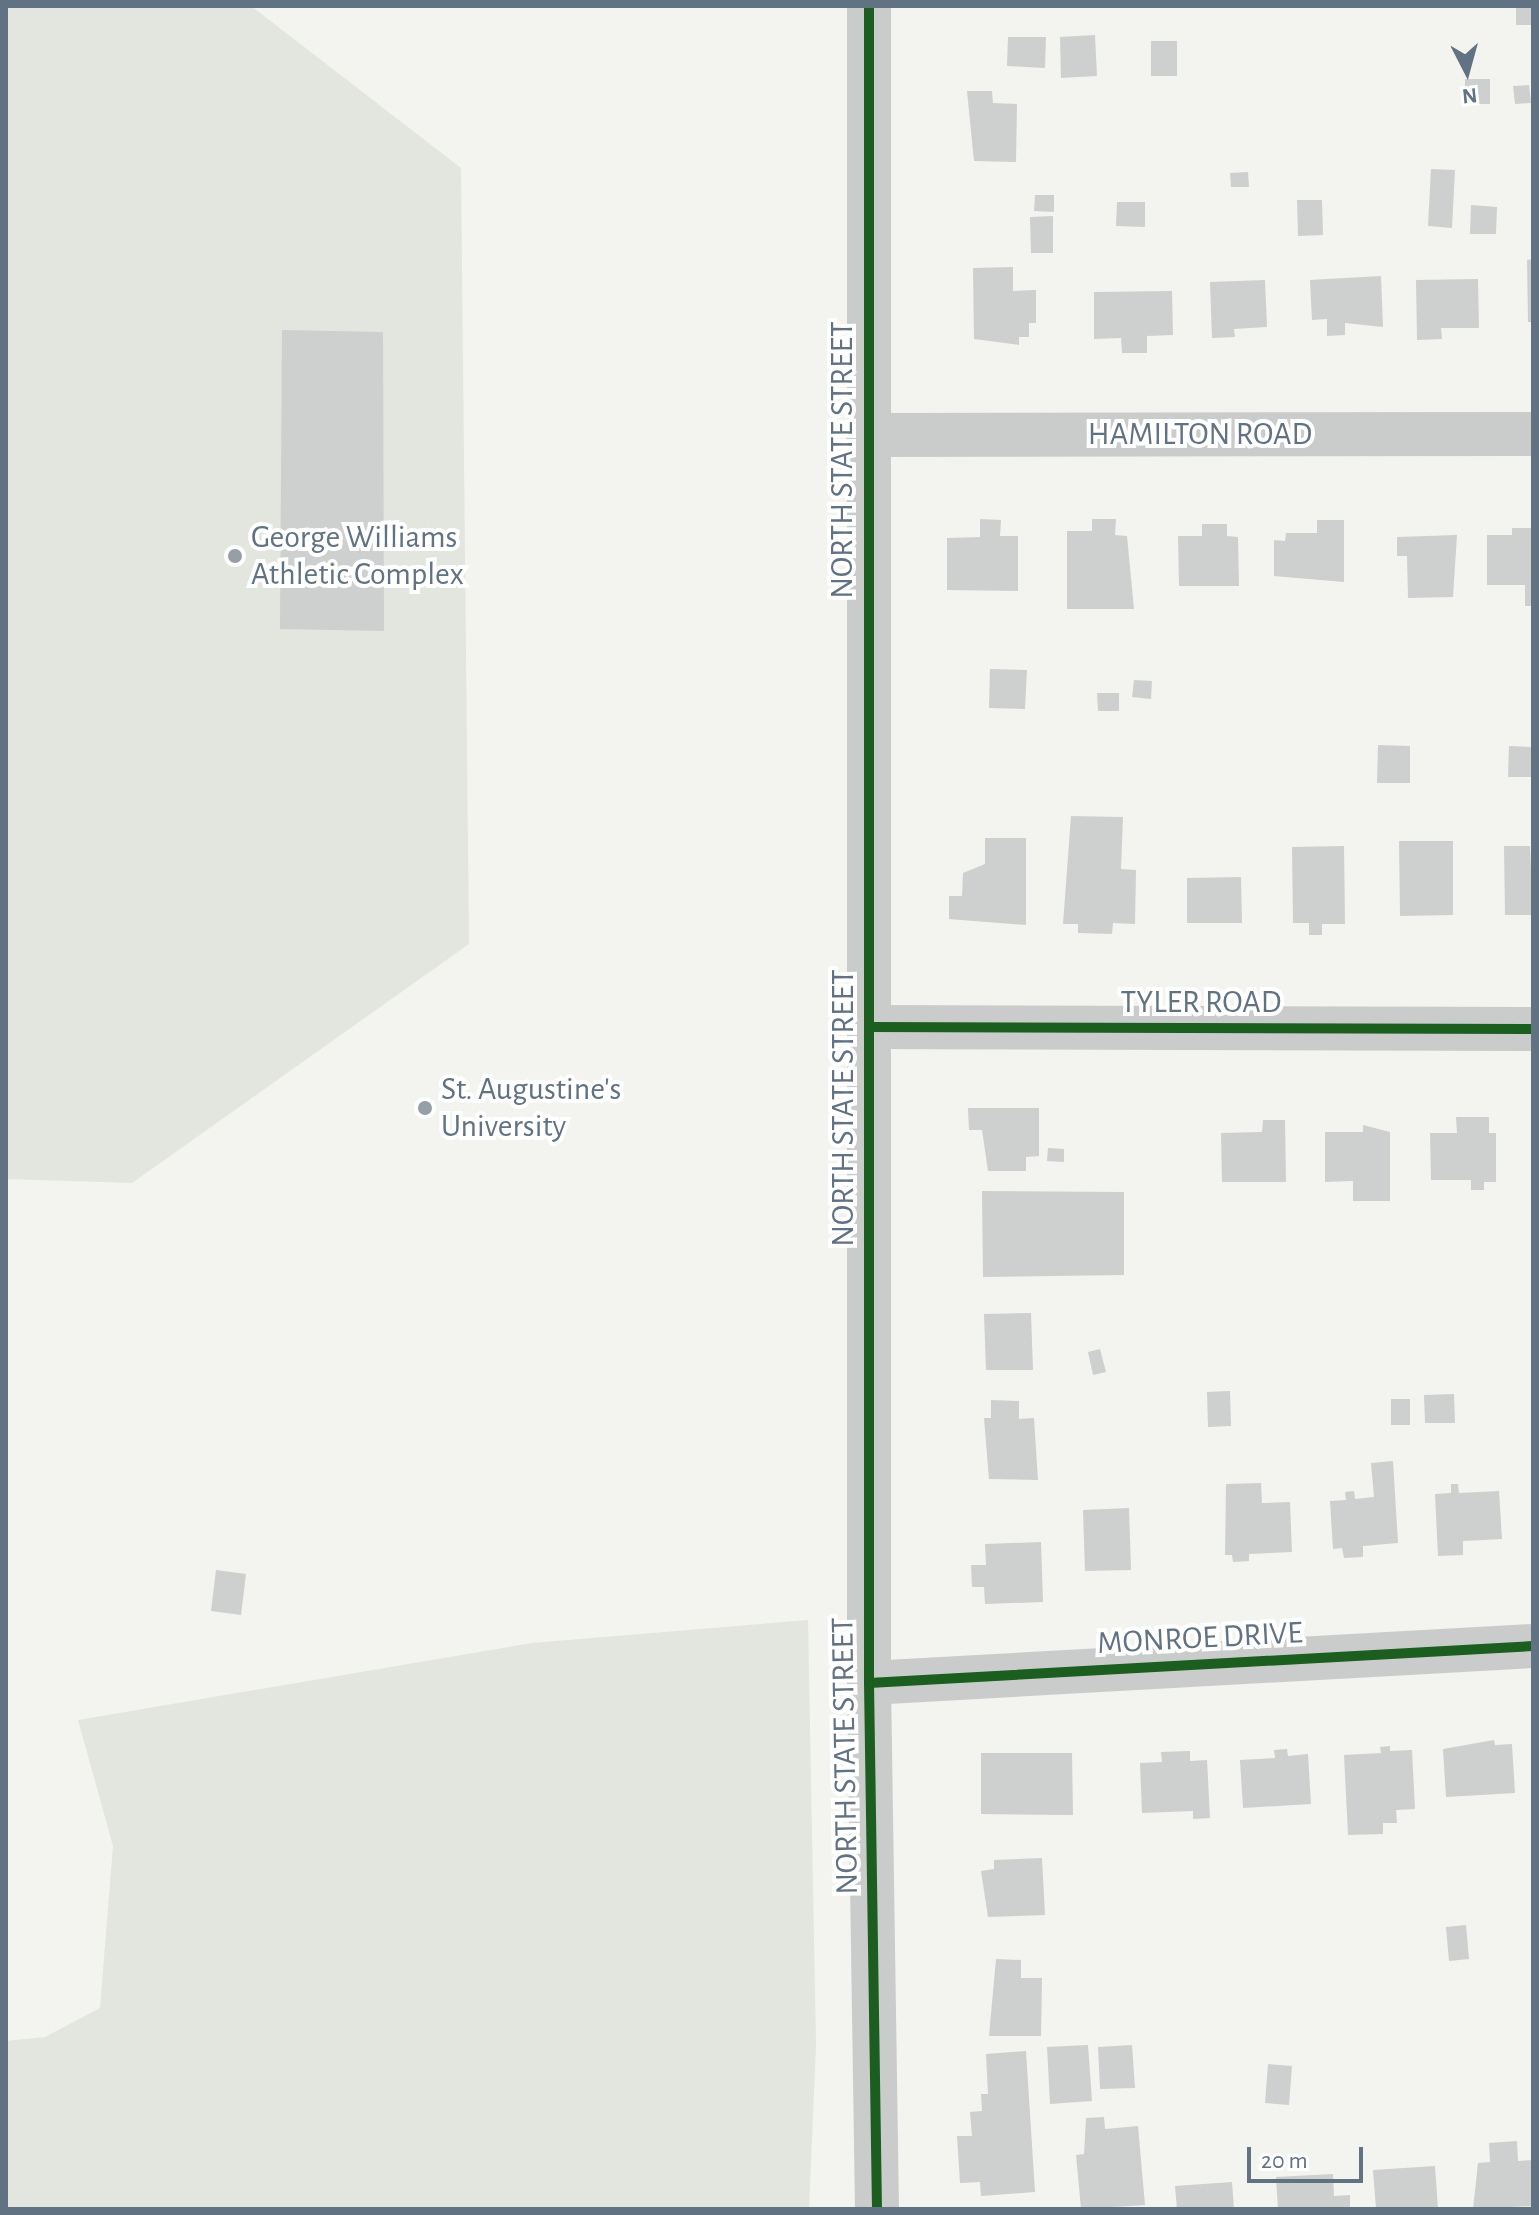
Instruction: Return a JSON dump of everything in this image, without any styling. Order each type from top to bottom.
[{"type":"street","name":"NORTH STATE STREET","points":[[869,6],[869,1683],[877,2209]]},
{"type":"street","name":"HAMILTON ROAD","points":[[868,435],[1533,434]]},
{"type":"street","name":"TYLER ROAD","points":[[869,1027],[1533,1029]]},
{"type":"street","name":"MONROE DRIVE","points":[[869,1683],[1533,1646]]},
{"type":"shaded area","name":"George Williams Athletic Complex","points":[[6,6],[251,6],[461,168],[469,944],[132,1183],[6,1179]]},
{"type":"shaded area","points":[[808,1620],[816,2045],[809,2209],[6,2209],[6,2041],[45,2037],[100,2008],[113,1846],[78,1720],[532,1643]]},
{"type":"building","points":[[1516,6],[1533,6],[1533,25],[1516,25]]},
{"type":"building","points":[[1095,35],[1097,76],[1061,78],[1060,37]]},
{"type":"building","points":[[1008,37],[1046,37],[1045,68],[1007,66]]},
{"type":"building","points":[[1151,41],[1177,41],[1177,76],[1151,76]]},
{"type":"building","points":[[1465,79],[1490,79],[1490,104],[1465,104]]},
{"type":"building","points":[[1529,85],[1531,103],[1515,104],[1513,86]]},
{"type":"building","points":[[967,91],[992,91],[993,103],[1017,104],[1016,162],[974,161]]},
{"type":"building","points":[[1431,169],[1455,170],[1452,228],[1428,226]]},
{"type":"building","points":[[1248,172],[1249,187],[1231,187],[1230,173]]},
{"type":"building","points":[[1035,195],[1054,195],[1054,212],[1034,211]]},
{"type":"building","points":[[1297,200],[1322,200],[1323,235],[1298,236]]},
{"type":"building","points":[[1117,202],[1145,202],[1145,227],[1116,226]]},
{"type":"building","points":[[1471,205],[1497,207],[1496,234],[1470,234]]},
{"type":"building","points":[[1053,216],[1053,253],[1031,253],[1030,217]]},
{"type":"building","points":[[1533,259],[1533,322],[1528,322],[1527,260]]},
{"type":"building","points":[[1013,267],[1013,291],[1036,290],[1036,323],[1029,323],[1029,337],[1019,337],[1019,345],[974,339],[973,268]]},
{"type":"building","points":[[1381,276],[1383,327],[1345,323],[1345,335],[1327,336],[1327,319],[1312,320],[1310,280]]},
{"type":"building","points":[[1478,279],[1479,328],[1441,328],[1442,339],[1417,340],[1416,280]]},
{"type":"building","points":[[1265,280],[1267,327],[1234,329],[1235,337],[1212,338],[1210,282]]},
{"type":"building","points":[[1172,291],[1173,335],[1147,336],[1147,353],[1122,353],[1121,338],[1094,339],[1094,292]]},
{"type":"building","points":[[282,330],[383,332],[384,631],[280,629]]},
{"type":"building","points":[[980,519],[1001,520],[1000,536],[1018,536],[1018,591],[947,590],[947,538],[980,537]]},
{"type":"building","points":[[1092,519],[1116,519],[1115,535],[1127,536],[1134,609],[1067,609],[1067,531],[1092,531]]},
{"type":"building","points":[[1317,520],[1344,520],[1344,582],[1274,576],[1274,540],[1285,541],[1286,533],[1317,533]]},
{"type":"building","points":[[1202,524],[1227,524],[1227,536],[1238,537],[1239,586],[1179,586],[1178,536],[1202,536]]},
{"type":"building","points":[[1512,528],[1533,528],[1533,606],[1525,606],[1525,585],[1487,585],[1487,535],[1512,535]]},
{"type":"building","points":[[1457,535],[1453,597],[1408,598],[1407,556],[1397,556],[1397,537]]},
{"type":"building","points":[[990,669],[1027,670],[1025,709],[989,708]]},
{"type":"building","points":[[1134,680],[1152,681],[1151,699],[1132,697]]},
{"type":"building","points":[[1097,693],[1119,693],[1119,711],[1098,711]]},
{"type":"building","points":[[1378,745],[1410,746],[1410,783],[1377,783]]},
{"type":"building","points":[[1509,746],[1533,747],[1533,777],[1508,777]]},
{"type":"building","points":[[1071,816],[1123,817],[1121,869],[1136,870],[1135,924],[1113,923],[1112,934],[1078,933],[1078,924],[1063,924]]},
{"type":"building","points":[[985,838],[1026,838],[1026,925],[949,919],[949,896],[962,896],[963,873],[985,864]]},
{"type":"building","points":[[1399,841],[1453,841],[1453,915],[1400,916]]},
{"type":"building","points":[[1344,846],[1345,924],[1322,924],[1322,935],[1309,935],[1309,923],[1293,923],[1292,847]]},
{"type":"building","points":[[1504,846],[1530,846],[1533,915],[1505,915]]},
{"type":"building","points":[[1241,877],[1242,923],[1187,923],[1187,878]]},
{"type":"building","points":[[968,1108],[1039,1108],[1039,1156],[1026,1157],[1026,1171],[988,1171],[982,1130],[969,1130]]},
{"type":"building","points":[[1456,1117],[1489,1117],[1489,1133],[1496,1133],[1496,1182],[1484,1182],[1484,1190],[1471,1190],[1471,1180],[1431,1180],[1430,1133],[1457,1133]]},
{"type":"building","points":[[1263,1120],[1285,1120],[1286,1182],[1222,1182],[1221,1133],[1262,1132]]},
{"type":"building","points":[[1363,1125],[1390,1132],[1390,1201],[1353,1201],[1353,1181],[1325,1182],[1325,1132],[1363,1132]]},
{"type":"building","points":[[1048,1148],[1064,1149],[1064,1162],[1047,1161]]},
{"type":"building","points":[[982,1191],[1124,1192],[1124,1275],[983,1277]]},
{"type":"building","points":[[1031,1313],[1033,1370],[986,1370],[984,1314]]},
{"type":"building","points":[[1100,1349],[1106,1372],[1093,1375],[1088,1352]]},
{"type":"building","points":[[1230,1391],[1231,1426],[1208,1427],[1207,1392]]},
{"type":"building","points":[[1454,1394],[1455,1423],[1425,1423],[1424,1395]]},
{"type":"building","points":[[1391,1399],[1410,1399],[1410,1425],[1391,1425]]},
{"type":"building","points":[[991,1400],[1019,1401],[1019,1419],[1034,1418],[1038,1480],[989,1479],[984,1418],[991,1418]]},
{"type":"building","points":[[1393,1461],[1398,1543],[1363,1546],[1363,1557],[1344,1558],[1342,1548],[1333,1549],[1330,1501],[1346,1500],[1345,1492],[1354,1491],[1355,1499],[1374,1497],[1371,1463]]},
{"type":"building","points":[[1261,1483],[1262,1503],[1290,1502],[1292,1552],[1249,1554],[1249,1561],[1233,1562],[1232,1555],[1225,1555],[1226,1484]]},
{"type":"building","points":[[1451,1484],[1458,1484],[1459,1493],[1499,1491],[1502,1539],[1463,1541],[1463,1555],[1438,1556],[1435,1494],[1451,1493]]},
{"type":"building","points":[[1129,1508],[1131,1570],[1085,1571],[1083,1510]]},
{"type":"building","points":[[1041,1542],[1043,1602],[985,1604],[984,1587],[972,1587],[971,1565],[986,1565],[985,1544]]},
{"type":"building","points":[[216,1570],[246,1574],[241,1615],[211,1611]]},
{"type":"building","points":[[1494,1740],[1495,1745],[1512,1744],[1515,1793],[1446,1797],[1443,1749]]},
{"type":"building","points":[[1390,1746],[1390,1751],[1412,1750],[1415,1809],[1396,1810],[1397,1823],[1383,1823],[1383,1834],[1348,1835],[1344,1755],[1381,1753],[1380,1747]]},
{"type":"building","points":[[1287,1749],[1288,1756],[1308,1754],[1311,1804],[1243,1808],[1240,1760],[1275,1758],[1274,1750]]},
{"type":"building","points":[[1190,1751],[1190,1761],[1207,1760],[1210,1818],[1193,1819],[1193,1811],[1142,1813],[1140,1763],[1162,1762],[1161,1752]]},
{"type":"building","points":[[981,1753],[1072,1753],[1073,1815],[981,1814]]},
{"type":"building","points":[[1042,1858],[1045,1915],[988,1917],[981,1871],[994,1869],[994,1860]]},
{"type":"building","points":[[1466,1925],[1469,1959],[1449,1961],[1446,1927]]},
{"type":"building","points":[[996,1959],[1021,1960],[1021,1978],[1042,1978],[1041,2036],[989,2036]]},
{"type":"building","points":[[1088,2045],[1092,2101],[1050,2104],[1047,2047]]},
{"type":"building","points":[[1132,2045],[1135,2088],[1100,2089],[1098,2047]]},
{"type":"building","points":[[1026,2051],[1035,2192],[981,2196],[980,2182],[960,2183],[957,2136],[972,2136],[970,2112],[982,2111],[981,2094],[988,2094],[986,2054]]},
{"type":"building","points":[[1268,2064],[1292,2066],[1289,2105],[1265,2103]]},
{"type":"building","points":[[1104,2117],[1105,2129],[1138,2126],[1145,2205],[1081,2209],[1076,2155],[1084,2154],[1086,2118]]},
{"type":"building","points":[[1517,2141],[1518,2161],[1533,2160],[1533,2206],[1473,2209],[1478,2163],[1490,2162],[1489,2143]]},
{"type":"building","points":[[1435,2166],[1438,2209],[1376,2209],[1373,2170]]},
{"type":"building","points":[[1333,2174],[1334,2196],[1350,2195],[1350,2209],[1278,2209],[1276,2177]]},
{"type":"building","points":[[1232,2182],[1234,2209],[1177,2209],[1175,2186]]},
{"type":"cycle path","points":[[869,6],[869,1683],[877,2209]]},
{"type":"cycle path","points":[[869,1027],[1533,1029]]},
{"type":"cycle path","points":[[869,1683],[1533,1646]]},
{"type":"place","name":"George Williams Athletic Complex","points":[[235,556]]},
{"type":"place","name":"St. Augustine's University","points":[[425,1108]]}]
